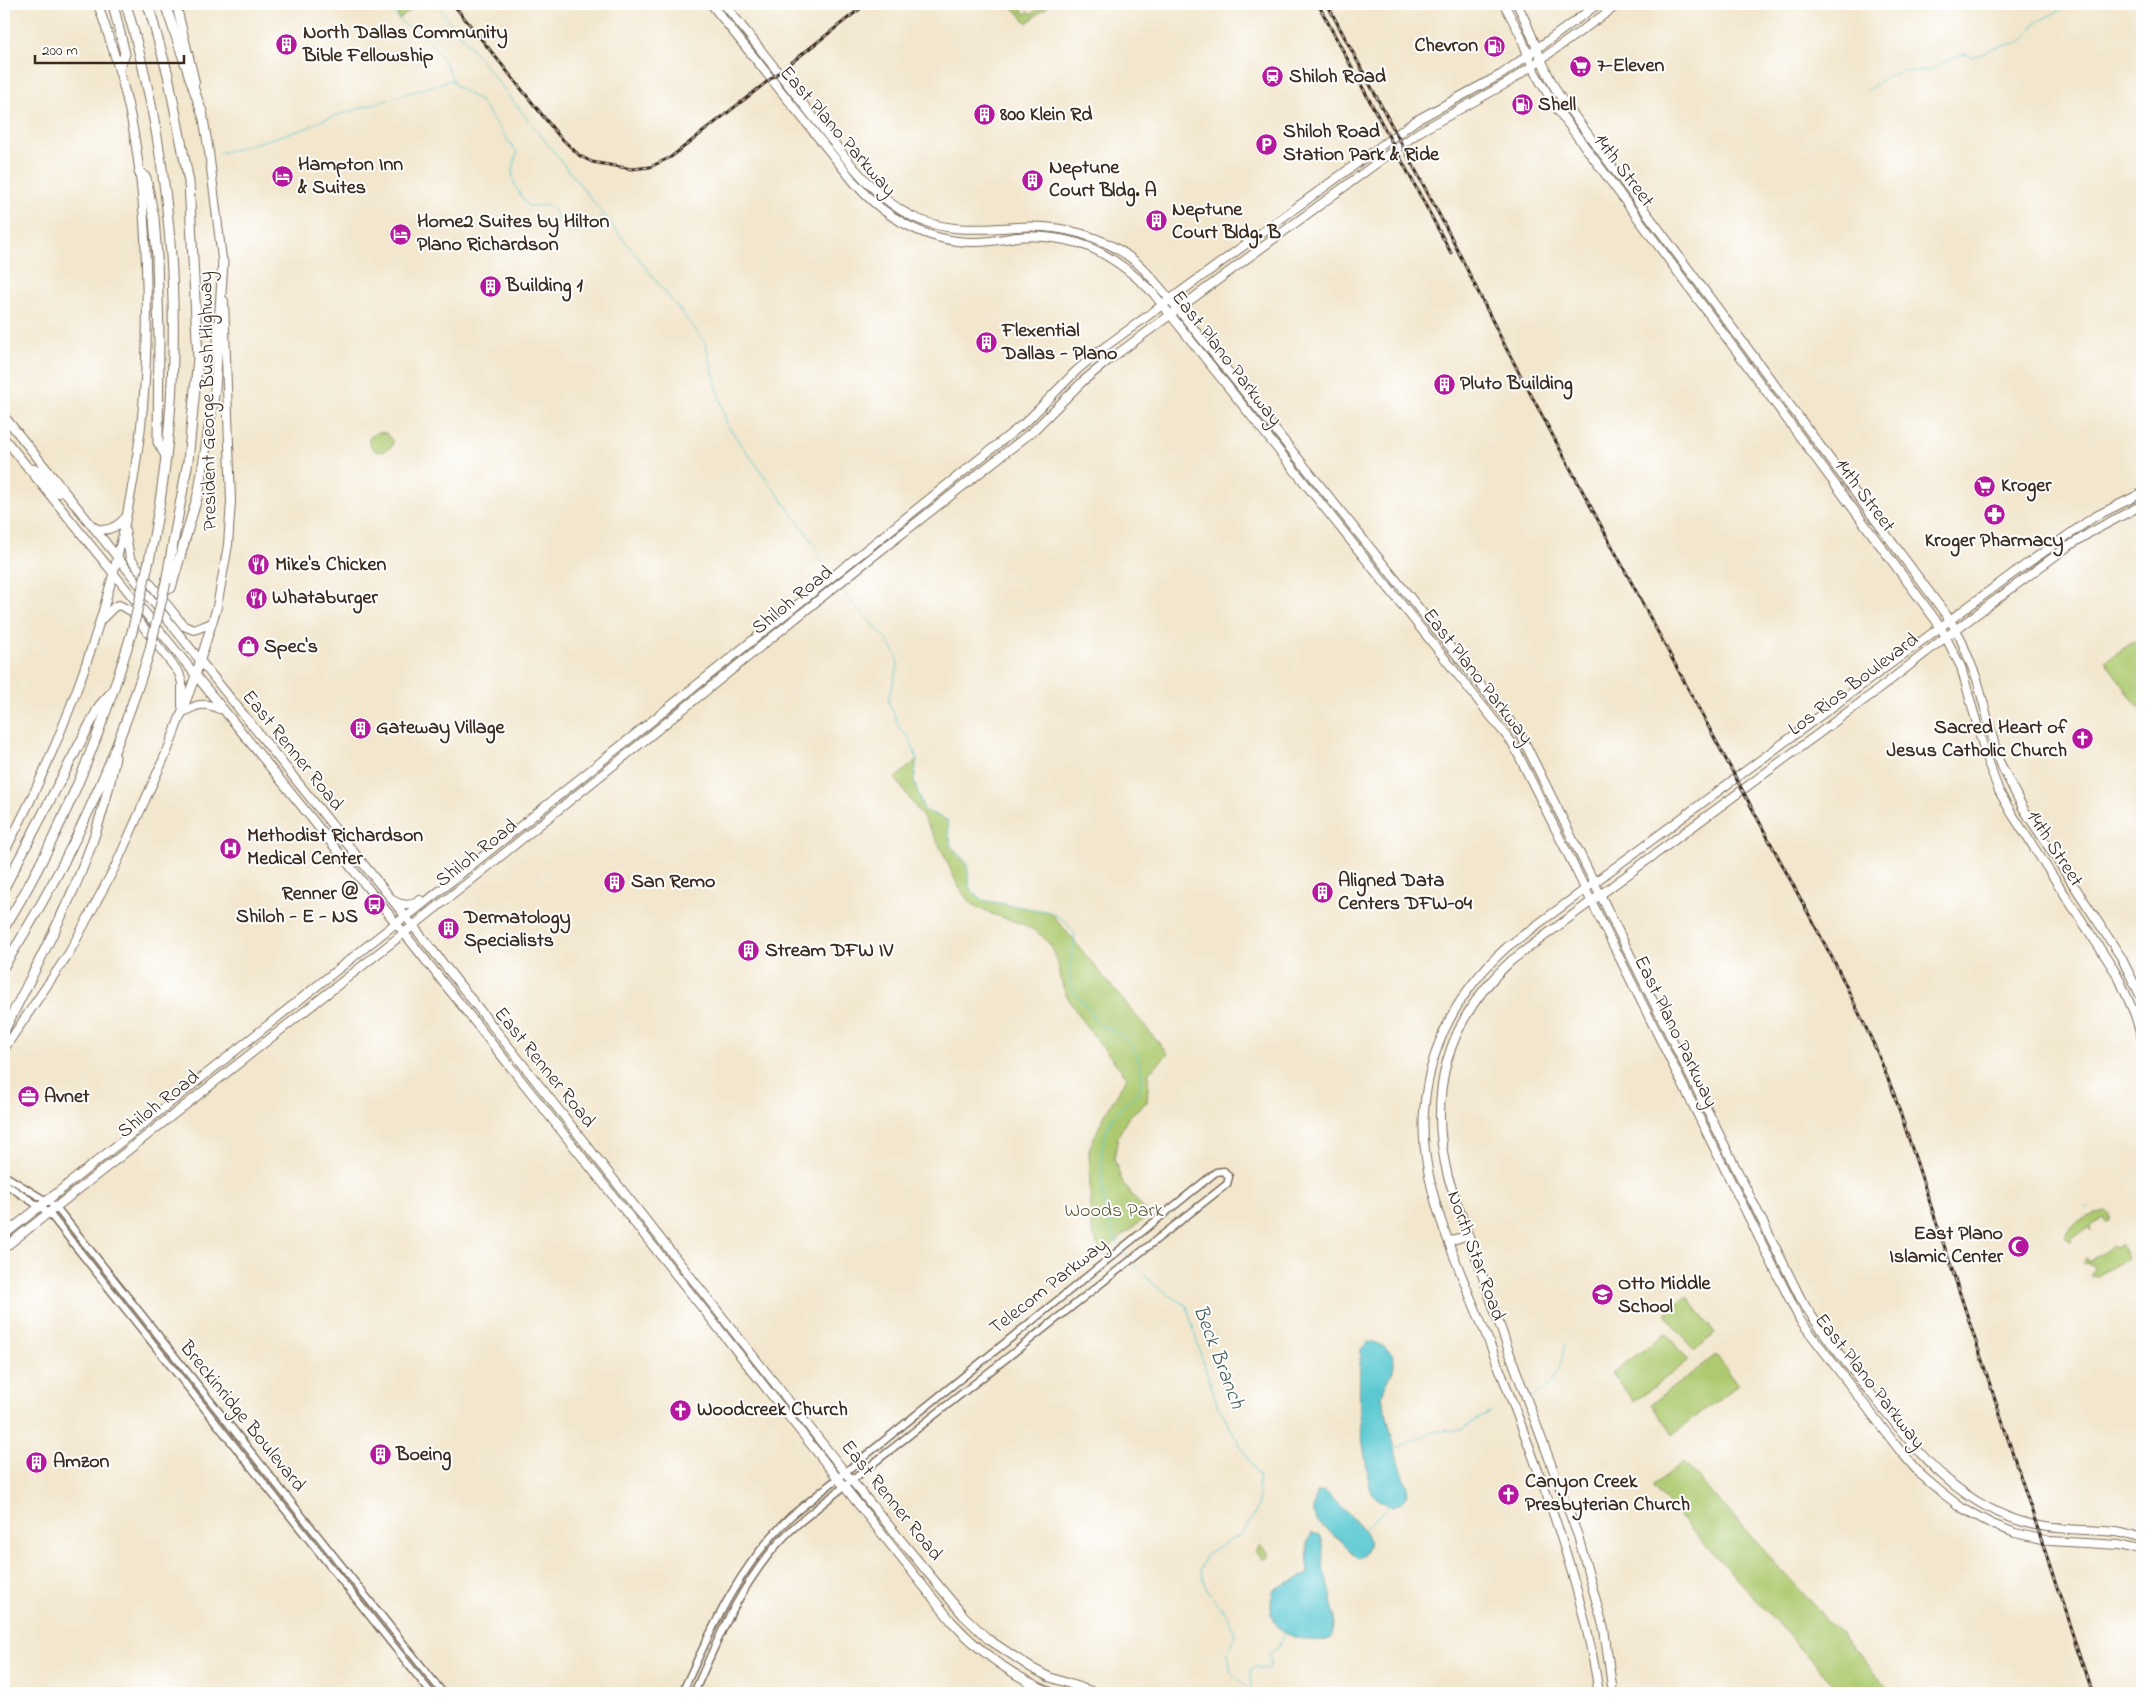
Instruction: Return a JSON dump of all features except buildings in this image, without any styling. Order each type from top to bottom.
[{"type":"highway","points":[[113,4],[125,54],[119,69]]},
{"type":"highway","points":[[4,928],[31,882],[56,833],[91,751],[114,689],[132,632],[149,561],[166,456],[174,346],[170,229],[155,122],[140,52],[126,4]]},
{"type":"highway","points":[[148,4],[168,75],[189,182],[198,358],[188,461],[169,585]]},
{"type":"highway","points":[[164,4],[203,116]]},
{"type":"highway","points":[[140,172],[146,178],[154,218],[159,298],[158,442],[166,456]]},
{"type":"highway","points":[[4,966],[64,865],[131,710],[199,491],[215,389],[223,262]]},
{"type":"highway","points":[[4,888],[100,705],[114,689]]},
{"type":"highway","points":[[4,1031],[76,889],[108,796],[118,743]]},
{"type":"main road","points":[[4,853],[26,811],[81,679],[113,576],[140,433],[148,334],[145,218],[132,125],[119,69],[98,4]]},
{"type":"main road","name":"President George Bush Highway","points":[[4,1049],[54,976],[97,902],[142,810],[195,677],[224,575],[230,500],[223,262],[203,116],[176,4]]},
{"type":"main road","name":"East Plano Parkway","points":[[710,4],[868,198],[882,211],[924,232],[966,242],[1039,237],[1077,243],[1101,253],[1122,266],[1153,293],[1513,744],[1800,1320],[1920,1474],[1962,1508],[1992,1524],[2015,1533],[2050,1541],[2118,1545],[2142,1551]]},
{"type":"main road","name":"14th Street","points":[[1504,4],[1520,34],[1532,66],[1548,97],[1940,626],[1964,675],[1978,732],[1995,781],[2012,814],[2118,976],[2132,1006],[2142,1038]]},
{"type":"main road","name":"14th Street","points":[[1517,4],[1557,92],[1956,629],[1978,679],[2001,766],[2023,808],[2121,957],[2142,999]]},
{"type":"main road","name":"Shiloh Road","points":[[4,1235],[396,923],[457,877],[1038,411],[1092,357],[1372,151],[1435,109],[1487,83],[1529,55],[1598,4]]},
{"type":"main road","name":"Shiloh Road","points":[[4,1248],[485,869],[875,555],[976,477],[1033,431],[1083,380],[1177,308],[1402,144],[1441,119],[1492,93],[1541,60],[1605,7],[1619,4]]},
{"type":"main road","points":[[720,16],[726,7]]},
{"type":"main road","name":"East Plano Parkway","points":[[726,7],[870,186],[894,206],[927,222],[969,230],[1038,226],[1080,233],[1103,241],[1130,258],[1144,270],[1177,308],[1510,718],[1525,742],[1551,793],[1801,1299],[1824,1334],[1920,1456],[1945,1479],[1970,1498],[1999,1513],[2029,1524],[2068,1531],[2118,1532],[2142,1539]]},
{"type":"main road","points":[[760,67],[768,60]]},
{"type":"main road","points":[[1435,109],[1441,119]]},
{"type":"main road","points":[[1600,168],[1609,162]]},
{"type":"main road","points":[[924,232],[927,222]]},
{"type":"main road","points":[[1077,243],[1080,233]]},
{"type":"main road","points":[[1248,242],[1254,252]]},
{"type":"main road","points":[[1242,405],[1250,398]]},
{"type":"main road","name":"East Renner Road","points":[[5,421],[390,898],[852,1481],[963,1615],[988,1640],[1014,1658],[1050,1677],[1097,1693]]},
{"type":"main road","name":"East Renner Road","points":[[4,438],[221,710],[396,923],[967,1638],[982,1652],[1017,1676],[1053,1693]]},
{"type":"main road","points":[[1288,463],[1296,455]]},
{"type":"main road","points":[[968,467],[976,477]]},
{"type":"main road","points":[[28,468],[38,470],[58,493],[64,492]]},
{"type":"main road","name":"Los Rios Boulevard","points":[[1595,883],[1940,626],[2061,539],[2108,509],[2142,493]]},
{"type":"main road","name":"Los Rios Boulevard","points":[[1592,901],[1872,695],[1946,636],[2066,548],[2091,532],[2142,505]]},
{"type":"main road","points":[[91,526],[98,530],[105,530],[113,528],[125,518]]},
{"type":"main road","points":[[125,518],[130,558],[184,626],[194,630],[212,622]]},
{"type":"main road","points":[[2061,539],[2066,548]]},
{"type":"main road","points":[[1885,552],[1894,544]]},
{"type":"main road","points":[[868,547],[875,555]]},
{"type":"main road","points":[[2015,572],[2022,581]]},
{"type":"main road","points":[[1388,589],[1398,581]]},
{"type":"main road","points":[[100,620],[114,607],[119,605],[132,611],[179,673],[182,683],[182,713]]},
{"type":"main road","points":[[1445,659],[1455,652]]},
{"type":"main road","points":[[1862,684],[1872,695]]},
{"type":"main road","points":[[680,698],[687,707]]},
{"type":"main road","points":[[182,713],[192,707],[206,704],[221,710]]},
{"type":"main road","points":[[1500,726],[1510,718]]},
{"type":"main road","points":[[1808,724],[1817,734]]},
{"type":"main road","points":[[1978,732],[1990,729]]},
{"type":"main road","points":[[1541,798],[1551,793]]},
{"type":"main road","points":[[2012,814],[2023,808]]},
{"type":"main road","points":[[312,820],[323,825],[330,823]]},
{"type":"main road","points":[[1669,827],[1677,839]]},
{"type":"main road","points":[[336,850],[342,848],[351,850]]},
{"type":"main road","points":[[2046,866],[2056,859]]},
{"type":"main road","points":[[478,860],[485,869]]},
{"type":"main road","points":[[390,898],[397,903],[415,904],[451,877],[457,877]]},
{"type":"main road","name":"North Star Road","points":[[1595,883],[1507,947],[1495,957],[1468,988],[1446,1025],[1439,1042],[1427,1086],[1424,1112],[1424,1144],[1436,1199],[1465,1286],[1494,1355],[1551,1508],[1582,1604],[1594,1655],[1599,1693]]},
{"type":"main road","name":"North Star Road","points":[[1592,901],[1504,966],[1484,988],[1454,1038],[1440,1091],[1438,1113],[1442,1154],[1448,1177],[1508,1350],[1578,1536],[1593,1584],[1604,1629],[1613,1693]]},
{"type":"main road","points":[[1495,957],[1504,966]]},
{"type":"main road","points":[[1625,967],[1634,962]]},
{"type":"main road","points":[[334,974],[340,982]]},
{"type":"main road","points":[[230,1056],[234,1066]]},
{"type":"main road","points":[[518,1077],[526,1070]]},
{"type":"main road","points":[[1450,1241],[1468,1235]]},
{"type":"main road","points":[[718,1328],[726,1322]]},
{"type":"main road","points":[[1494,1355],[1508,1350]]},
{"type":"main road","points":[[2118,1532],[2118,1545]]},
{"type":"main road","points":[[1594,1655],[1608,1652]]},
{"type":"street","name":"Telecom Parkway","points":[[682,1693],[719,1613],[743,1572],[777,1529],[837,1477],[1216,1172],[1224,1171],[1228,1173],[1229,1177],[1226,1184],[820,1506],[785,1536],[754,1574],[728,1618],[694,1693]]},
{"type":"street","name":"Breckinridge Boulevard","points":[[4,1175],[48,1200],[56,1207],[443,1693]]},
{"type":"street","name":"Breckinridge Boulevard","points":[[4,1183],[49,1212],[432,1693]]},
{"type":"street","points":[[312,1543],[319,1538]]},
{"type":"street","points":[[388,1638],[395,1633]]},
{"type":"green space","points":[[395,4],[406,4],[411,10],[399,19]]},
{"type":"green space","points":[[1010,4],[1017,4],[1025,14],[1029,11],[1032,14],[1045,4],[1051,4],[1027,23]]},
{"type":"green space","points":[[377,432],[386,433],[393,441],[392,446],[384,452],[375,451],[369,443],[369,438]]},
{"type":"green space","points":[[2142,636],[2142,712],[2105,661]]},
{"type":"green space","name":"Woods Park","points":[[917,760],[914,781],[924,810],[947,820],[951,846],[967,864],[970,888],[982,900],[1050,912],[1168,1054],[1149,1072],[1147,1102],[1129,1116],[1118,1136],[1114,1159],[1123,1183],[1148,1215],[1101,1254],[1091,1227],[1089,1149],[1103,1118],[1127,1077],[1072,1005],[1063,987],[1056,957],[1048,942],[1025,925],[986,912],[977,907],[970,902],[960,889],[934,836],[895,778]]},
{"type":"green space","points":[[2106,1212],[2110,1215],[2110,1221],[2106,1222],[2104,1218],[2090,1226],[2091,1231],[2088,1228],[2071,1238],[2071,1243],[2065,1237],[2067,1232],[2076,1223],[2088,1217]]},
{"type":"green space","points":[[2120,1245],[2128,1258],[2096,1277],[2090,1276],[2094,1268],[2087,1262],[2083,1264],[2084,1259],[2086,1258],[2088,1262],[2113,1246],[2115,1248]]},
{"type":"green space","points":[[1687,1296],[1715,1334],[1694,1351],[1665,1313]]},
{"type":"green space","points":[[1666,1333],[1688,1361],[1634,1402],[1612,1373]]},
{"type":"green space","points":[[1716,1355],[1738,1385],[1673,1434],[1651,1404]]},
{"type":"green space","points":[[1684,1462],[1893,1693],[1841,1693],[1652,1486]]},
{"type":"green space","points":[[1260,1545],[1270,1554],[1265,1560],[1255,1551]]},
{"type":"water","points":[[1368,1342],[1388,1350],[1392,1354],[1394,1364],[1382,1396],[1399,1465],[1408,1487],[1406,1496],[1401,1503],[1394,1507],[1378,1499],[1371,1490],[1362,1438],[1359,1393],[1361,1349]]},
{"type":"water","points":[[1324,1491],[1348,1513],[1367,1537],[1368,1547],[1360,1557],[1357,1558],[1340,1540],[1321,1526],[1315,1518],[1316,1492]]},
{"type":"water","points":[[1312,1533],[1320,1535],[1322,1539],[1323,1567],[1329,1586],[1334,1620],[1334,1628],[1329,1640],[1303,1639],[1292,1636],[1276,1624],[1272,1615],[1271,1603],[1274,1589],[1308,1574],[1307,1542]]},
{"type":"waterway","points":[[394,4],[397,18],[428,40],[436,49],[453,80]]},
{"type":"waterway","points":[[436,4],[705,342],[727,425],[818,549],[820,558],[827,569]]},
{"type":"waterway","points":[[1867,91],[1886,77],[1904,71],[1929,71],[1956,56],[1967,54],[1971,57],[1984,54],[2002,45],[2017,44],[2028,35],[2035,23],[2072,4]]},
{"type":"waterway","points":[[218,154],[307,128],[322,120],[451,80],[457,87],[480,101],[517,153],[513,169],[514,181],[528,206],[548,205],[565,227],[575,231],[585,229],[603,216]]},
{"type":"waterway","name":"Beck Branch","points":[[843,590],[853,604],[886,638],[897,656],[898,667],[888,700],[900,729],[910,738],[917,760],[914,781],[924,810],[947,820],[951,846],[967,864],[970,888],[982,900],[1050,912],[1066,922],[1075,935],[1070,972],[1070,982],[1073,990],[1088,1008],[1095,1021],[1127,1040],[1138,1058],[1142,1079],[1141,1085],[1135,1095],[1113,1117],[1103,1145],[1101,1164],[1104,1202],[1108,1220],[1113,1235],[1120,1247]]},
{"type":"waterway","name":"Beck Branch","points":[[1123,1250],[1129,1259]]},
{"type":"waterway","name":"Beck Branch","points":[[1132,1262],[1154,1285],[1187,1306],[1218,1406],[1258,1476],[1259,1506],[1243,1533],[1206,1554],[1200,1570],[1207,1591],[1230,1618],[1235,1635],[1228,1652],[1231,1672],[1252,1693]]},
{"type":"waterway","points":[[1531,1397],[1546,1388],[1555,1377],[1559,1370],[1564,1346]]},
{"type":"waterway","points":[[1394,1449],[1433,1432],[1463,1429],[1491,1412]]},
{"type":"waterway","points":[[1363,1531],[1390,1505]]},
{"type":"waterway","points":[[1251,1691],[1251,1670],[1256,1667],[1269,1669],[1271,1661],[1268,1654],[1278,1648],[1284,1633]]},
{"type":"railway","points":[[453,4],[559,136],[580,156],[592,162],[632,169],[650,167],[671,157],[866,4]]},
{"type":"railway","points":[[1318,4],[1451,253]]},
{"type":"railway","points":[[1327,4],[1450,235],[1506,348],[1838,969],[1876,1049],[1894,1094],[2092,1693]]},
{"type":"place","name":"North Dallas Community Bible Fellowship","points":[[287,44]]},
{"type":"place","name":"Chevron","points":[[1494,46]]},
{"type":"place","name":"7-Eleven","points":[[1581,66]]},
{"type":"place","name":"Shiloh Road","points":[[1273,77]]},
{"type":"place","name":"Shell","points":[[1522,105]]},
{"type":"place","name":"800 Klein Rd","points":[[984,115]]},
{"type":"place","name":"Shiloh Road Station Park & Ride","points":[[1267,144]]},
{"type":"place","name":"Hampton Inn & Suites","points":[[282,176]]},
{"type":"place","name":"Neptune Court Bldg. A","points":[[1033,180]]},
{"type":"place","name":"Neptune Court Bldg. B","points":[[1156,221]]},
{"type":"place","name":"Home2 Suites by Hilton Plano Richardson","points":[[401,234]]},
{"type":"place","name":"Building 1","points":[[490,286]]},
{"type":"place","name":"Flexential Dallas - Plano","points":[[986,342]]},
{"type":"place","name":"Pluto Building","points":[[1444,384]]},
{"type":"place","name":"Kroger","points":[[1985,486]]},
{"type":"place","name":"Kroger Pharmacy","points":[[1994,515]]},
{"type":"place","name":"Mike's Chicken","points":[[259,565]]},
{"type":"place","name":"Whataburger","points":[[256,598]]},
{"type":"place","name":"Spec's","points":[[248,647]]},
{"type":"place","name":"Gateway Village","points":[[360,728]]},
{"type":"place","name":"Sacred Heart of Jesus Catholic Church","points":[[2083,739]]},
{"type":"place","name":"Methodist Richardson Medical Center","points":[[231,848]]},
{"type":"place","name":"San Remo","points":[[615,882]]},
{"type":"place","name":"Aligned Data Centers DFW-04","points":[[1322,893]]},
{"type":"place","name":"Renner @ Shiloh - E - NS","points":[[374,905]]},
{"type":"place","name":"Dermatology Specialists","points":[[448,929]]},
{"type":"place","name":"Stream DFW IV","points":[[749,951]]},
{"type":"place","name":"Avnet","points":[[28,1097]]},
{"type":"place","name":"East Plano Islamic Center","points":[[2019,1246]]},
{"type":"place","name":"Otto Middle School","points":[[1602,1295]]},
{"type":"place","name":"Woodcreek Church","points":[[681,1410]]},
{"type":"place","name":"Boeing","points":[[380,1455]]},
{"type":"place","name":"Amzon","points":[[37,1462]]},
{"type":"place","name":"Canyon Creek Presbyterian Church","points":[[1509,1494]]}]
